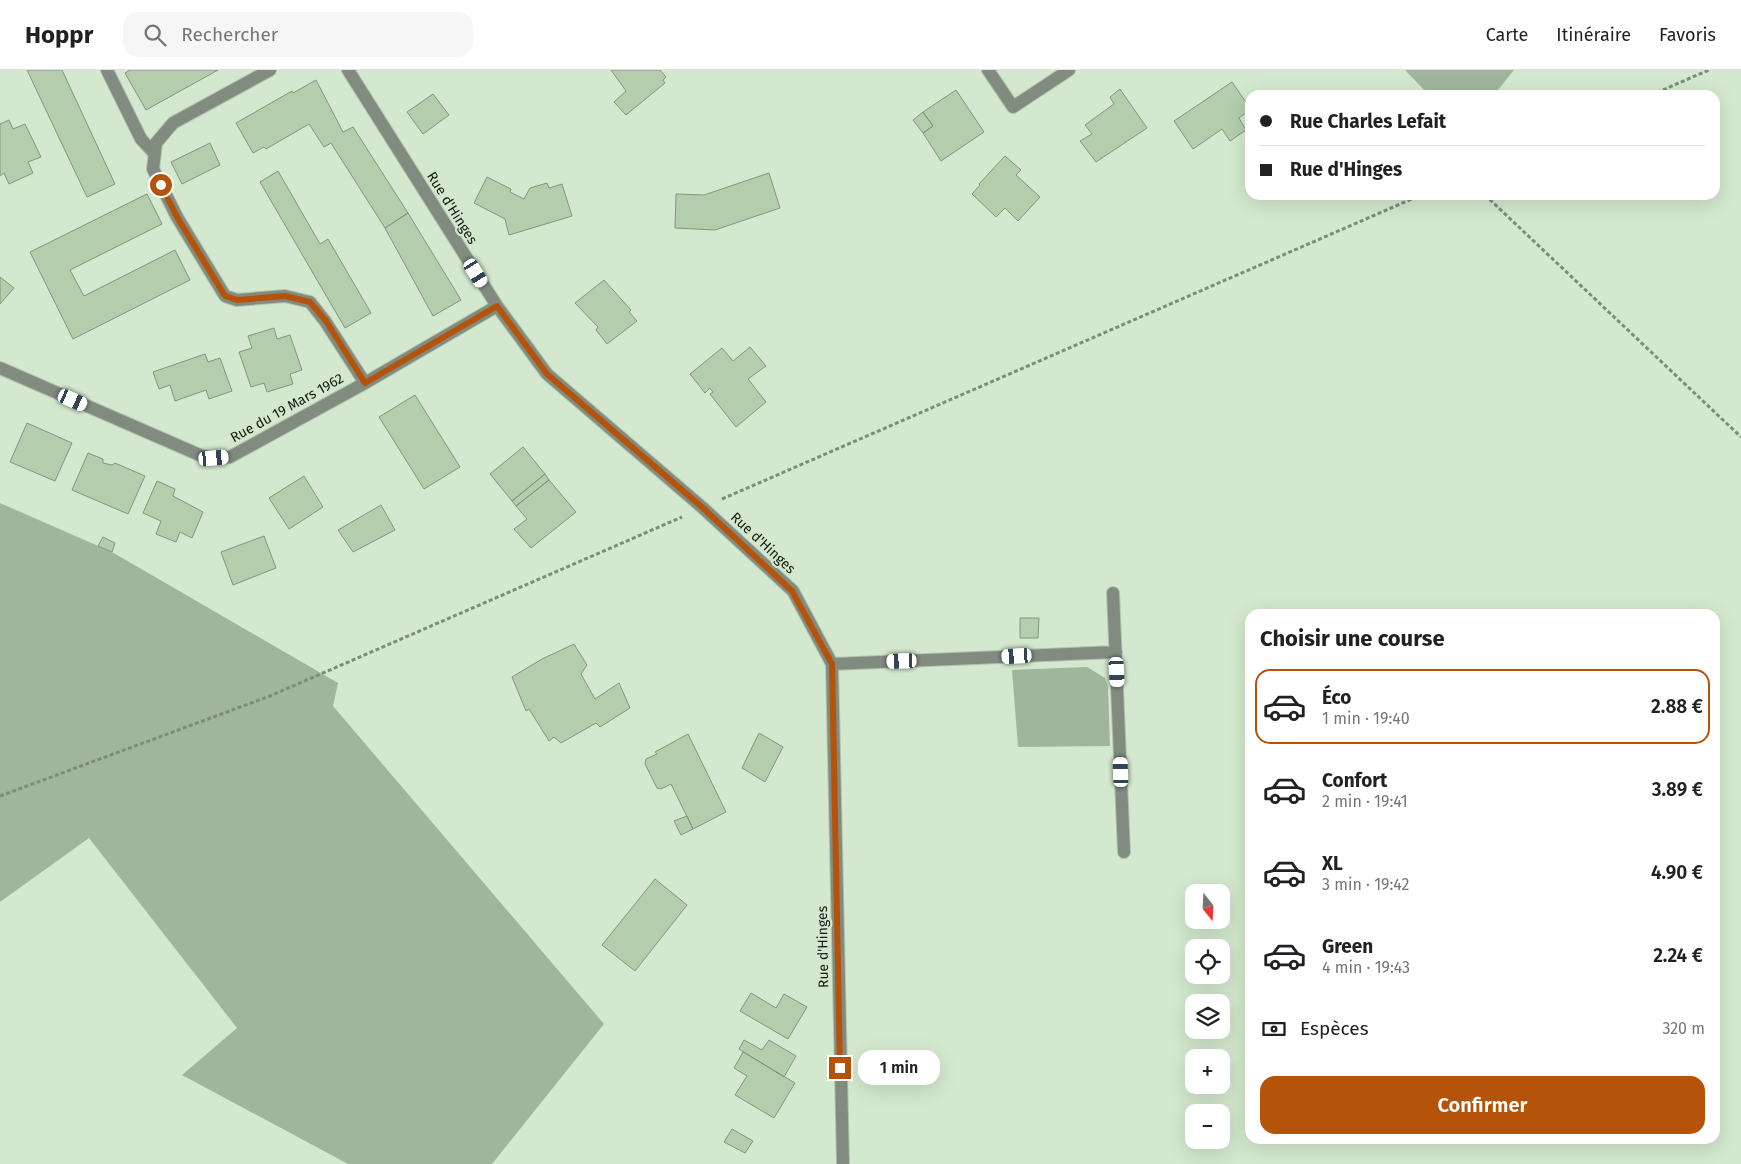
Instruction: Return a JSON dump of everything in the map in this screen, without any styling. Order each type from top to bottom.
[{"type":"street","points":[[107,70],[141,139],[154,153]]},
{"type":"street","points":[[270,70],[173,123],[156,143],[153,168],[177,217],[225,296],[237,300],[285,296],[310,302],[326,321],[365,383]]},
{"type":"street","name":"Rue d'Hinges","points":[[348,70],[497,306],[547,374],[703,508],[792,591],[832,664],[843,1164]]},
{"type":"street","points":[[988,70],[1013,107],[1069,70]]},
{"type":"street","name":"Rue du 19 Mars 1962","points":[[0,368],[202,456],[214,458],[230,457],[365,383],[497,306]]},
{"type":"street","points":[[1114,594],[1124,852]]},
{"type":"street","points":[[832,664],[1116,652]]},
{"type":"path","points":[[1663,90],[1709,70]]},
{"type":"path","points":[[1490,200],[1741,437]]},
{"type":"green space","points":[[1405,70],[1514,70],[1498,90],[1424,90]]},
{"type":"green space","points":[[0,503],[112,552],[338,683],[333,706],[604,1024],[492,1164],[348,1164],[182,1075],[237,1028],[89,838],[0,902]]},
{"type":"green space","points":[[1087,667],[1105,678],[1108,687],[1110,746],[1018,747],[1012,670]]},
{"type":"building","points":[[27,70],[62,70],[115,184],[87,197]]},
{"type":"building","points":[[130,70],[218,70],[146,110],[125,73]]},
{"type":"building","points":[[611,70],[660,70],[666,77],[663,80],[665,83],[626,115],[614,102],[626,91]]},
{"type":"building","points":[[316,80],[343,132],[353,127],[408,213],[385,228],[331,143],[324,147],[309,124],[266,149],[264,147],[253,153],[236,123],[292,91],[293,93]]},
{"type":"building","points":[[1232,82],[1245,101],[1245,114],[1239,118],[1245,131],[1230,141],[1222,129],[1193,149],[1174,121]]},
{"type":"building","points":[[1120,89],[1147,128],[1096,162],[1080,141],[1092,134],[1085,125],[1114,104],[1110,97]]},
{"type":"building","points":[[956,90],[984,132],[941,161],[923,133],[933,126],[923,112]]},
{"type":"building","points":[[433,94],[449,115],[423,134],[407,112]]},
{"type":"building","points":[[923,112],[933,126],[923,133],[913,120]]},
{"type":"building","points":[[9,120],[13,129],[25,124],[41,157],[28,162],[33,173],[9,184],[4,173],[0,176],[0,124]]},
{"type":"building","points":[[210,143],[220,165],[182,184],[171,162]]},
{"type":"building","points":[[1005,156],[1021,170],[1016,175],[1040,197],[1018,221],[1005,208],[996,217],[972,194]]},
{"type":"building","points":[[278,171],[320,244],[328,239],[371,313],[345,328],[260,182]]},
{"type":"building","points":[[769,173],[780,208],[715,230],[675,228],[676,194],[704,195]]},
{"type":"building","points":[[487,177],[511,189],[510,192],[524,199],[530,188],[547,183],[549,188],[562,184],[572,216],[509,235],[505,219],[474,203]]},
{"type":"building","points":[[147,194],[162,224],[70,270],[84,296],[175,250],[190,280],[73,339],[30,252]]},
{"type":"building","points":[[408,213],[461,300],[433,316],[385,228]]},
{"type":"building","points":[[0,277],[14,288],[0,304]]},
{"type":"building","points":[[604,280],[631,310],[629,312],[637,321],[607,344],[596,330],[598,327],[575,303]]},
{"type":"building","points":[[274,328],[277,339],[290,335],[302,370],[290,374],[293,384],[267,392],[264,383],[251,387],[239,352],[252,348],[248,336]]},
{"type":"building","points":[[750,347],[766,366],[748,379],[766,402],[736,427],[710,394],[713,392],[710,388],[705,393],[690,374],[722,348],[733,361]]},
{"type":"building","points":[[205,354],[208,362],[220,358],[232,391],[209,399],[206,390],[175,401],[170,385],[159,389],[153,372]]},
{"type":"building","points":[[415,395],[460,467],[424,489],[379,417]]},
{"type":"building","points":[[27,423],[72,443],[55,481],[10,462]]},
{"type":"building","points":[[523,447],[545,474],[512,501],[490,474]]},
{"type":"building","points":[[88,453],[103,459],[103,463],[112,465],[115,463],[145,476],[128,514],[72,490]]},
{"type":"building","points":[[545,474],[549,480],[516,506],[512,501]]},
{"type":"building","points":[[304,476],[323,507],[289,529],[269,498]]},
{"type":"building","points":[[549,480],[576,512],[531,548],[514,529],[527,519],[516,506]]},
{"type":"building","points":[[157,481],[175,489],[173,496],[203,512],[192,538],[180,532],[176,542],[156,534],[161,521],[143,513]]},
{"type":"building","points":[[381,505],[395,530],[353,552],[338,530]]},
{"type":"building","points":[[264,536],[276,568],[233,585],[221,552]]},
{"type":"building","points":[[103,537],[115,543],[112,552],[98,546]]},
{"type":"building","points":[[1020,618],[1039,618],[1038,638],[1020,638]]},
{"type":"building","points":[[574,644],[587,665],[581,674],[595,699],[619,683],[630,708],[600,727],[596,723],[561,743],[554,737],[549,741],[529,709],[526,711],[512,677],[542,659]]},
{"type":"building","points":[[759,733],[783,747],[765,782],[742,768]]},
{"type":"building","points":[[688,734],[726,812],[693,829],[671,784],[661,789],[657,788],[645,764],[646,759],[657,754],[655,752]]},
{"type":"building","points":[[687,816],[693,829],[681,835],[674,821]]},
{"type":"building","points":[[655,879],[687,905],[635,971],[602,945]]},
{"type":"building","points":[[751,993],[776,1008],[784,994],[807,1007],[788,1039],[740,1011]]},
{"type":"building","points":[[744,1040],[762,1050],[769,1040],[796,1056],[784,1077],[739,1049]]},
{"type":"building","points":[[743,1052],[795,1083],[774,1118],[735,1095],[747,1076],[734,1068]]},
{"type":"building","points":[[732,1129],[753,1141],[745,1153],[724,1142]]},
{"type":"route","points":[[161,185],[177,217],[225,296],[237,300],[285,296],[310,302],[326,321],[365,383],[497,306],[547,374],[703,508],[792,591],[832,664],[840,1068]]}]
